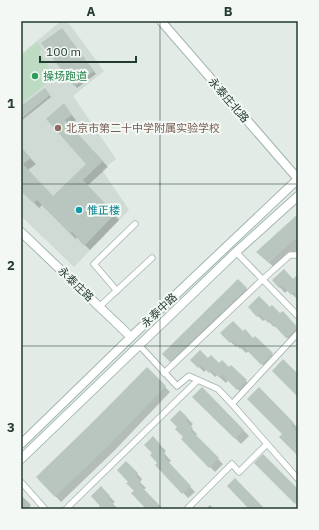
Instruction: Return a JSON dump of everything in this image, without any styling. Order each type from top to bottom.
[{"type":"main road","name":"永泰庄北路","points":[[161,21],[298,179]]},
{"type":"main road","name":"永泰中路","points":[[21,444],[131,337],[298,179]]},
{"type":"main road","name":"永泰中路","points":[[21,459],[236,252],[298,196]]},
{"type":"main road","name":"永泰庄路","points":[[21,232],[131,337]]},
{"type":"street","points":[[117,291],[94,264],[136,224]]},
{"type":"street","points":[[236,252],[298,316]]},
{"type":"street","points":[[164,373],[290,255],[298,255]]},
{"type":"street","points":[[100,307],[152,258]]},
{"type":"street","points":[[232,404],[298,333]]},
{"type":"street","points":[[139,345],[177,386],[189,376],[218,389],[298,479]]},
{"type":"street","points":[[66,509],[198,380]]},
{"type":"street","points":[[187,509],[232,464],[239,472],[267,444]]},
{"type":"street","points":[[21,482],[44,509]]},
{"type":"shaded area","name":"北京市第二十中学附属实验学校","points":[[61,21],[67,21],[104,71],[73,96],[116,159],[102,170],[129,210],[74,267],[21,216],[21,54]]},
{"type":"green space","name":"操场跑道","points":[[37,42],[42,48],[39,53],[46,62],[49,69],[49,76],[41,87],[21,104],[21,56]]},
{"type":"building","points":[[62,28],[94,71],[74,86],[41,43]]},
{"type":"building","points":[[45,88],[50,95],[21,119],[21,106]]},
{"type":"building","points":[[64,103],[72,115],[65,120],[103,161],[83,180],[115,214],[84,246],[72,232],[70,234],[37,200],[33,203],[21,191],[21,147],[31,158],[23,164],[53,196],[86,164],[46,119]]},
{"type":"building","points":[[298,214],[298,242],[295,239],[269,263],[256,252]]},
{"type":"building","points":[[284,269],[293,279],[298,274],[298,297],[293,292],[291,295],[282,285],[279,288],[272,280]]},
{"type":"building","points":[[238,279],[247,288],[170,362],[162,354]]},
{"type":"building","points":[[259,296],[270,307],[272,305],[280,313],[283,311],[298,328],[286,338],[270,321],[268,323],[260,314],[257,317],[248,307]]},
{"type":"building","points":[[233,321],[243,331],[245,329],[253,338],[255,336],[273,353],[261,365],[243,346],[240,349],[232,340],[230,343],[220,333]]},
{"type":"building","points":[[200,350],[208,358],[211,355],[219,363],[222,360],[229,367],[231,365],[247,380],[237,390],[222,375],[220,378],[211,370],[209,373],[201,365],[198,368],[190,360]]},
{"type":"building","points":[[283,359],[298,374],[298,397],[272,371]]},
{"type":"building","points":[[147,367],[166,386],[108,446],[55,497],[36,477]]},
{"type":"building","points":[[202,387],[244,430],[235,439],[192,397]]},
{"type":"building","points":[[259,387],[294,423],[291,426],[298,433],[298,456],[279,437],[282,434],[247,399]]},
{"type":"building","points":[[180,410],[188,418],[186,421],[193,428],[191,430],[219,458],[209,468],[181,439],[183,437],[175,429],[177,427],[170,420]]},
{"type":"building","points":[[153,436],[161,445],[159,447],[166,455],[164,457],[191,486],[182,494],[155,465],[157,463],[150,455],[152,453],[144,445]]},
{"type":"building","points":[[263,454],[298,489],[298,500],[295,504],[254,463]]},
{"type":"building","points":[[126,461],[138,473],[136,476],[141,482],[139,484],[163,509],[146,509],[131,493],[134,491],[117,470]]},
{"type":"building","points":[[235,478],[265,509],[249,509],[227,486]]},
{"type":"building","points":[[101,486],[110,496],[108,498],[118,509],[97,509],[100,506],[91,496]]},
{"type":"place","name":"操场跑道","points":[[35,76]]},
{"type":"place","name":"北京市第二十中学附属实验学校","points":[[58,128]]},
{"type":"place","name":"惟正楼","points":[[79,210]]}]
